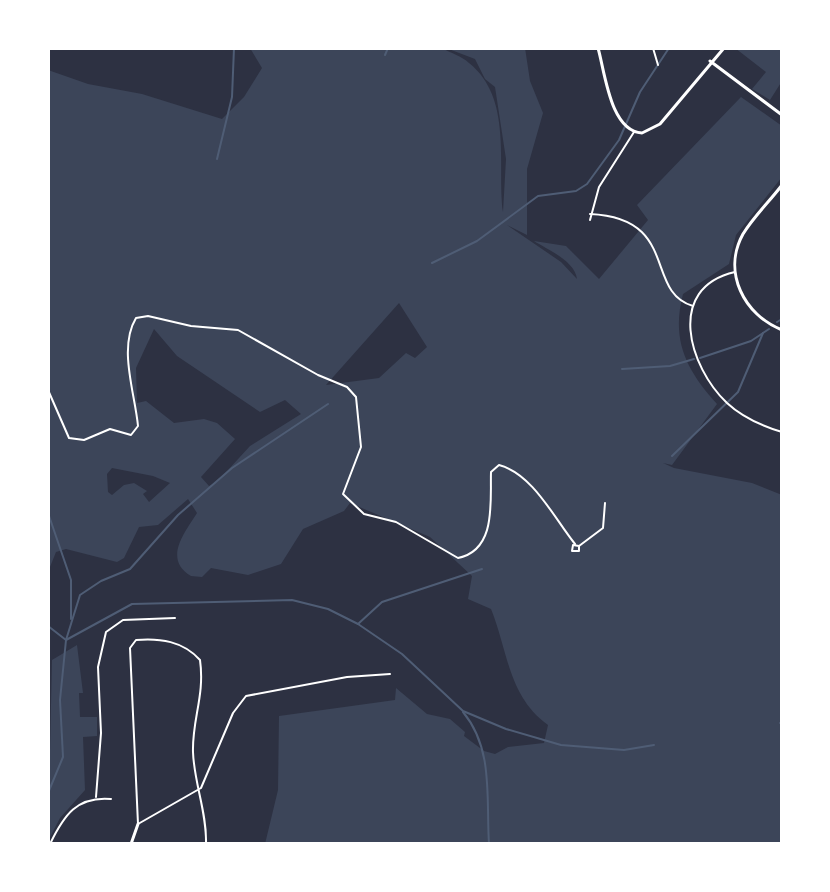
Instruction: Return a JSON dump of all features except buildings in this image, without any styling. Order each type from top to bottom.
[{"type":"street","points":[[598,48],[614,107],[622,122],[634,132],[646,132],[660,124],[724,48]]},
{"type":"street","points":[[653,48],[658,65]]},
{"type":"street","points":[[710,61],[782,115]]},
{"type":"street","points":[[590,220],[601,183],[634,132]]},
{"type":"street","points":[[782,185],[741,238],[735,272],[747,305],[763,320],[782,330]]},
{"type":"street","points":[[590,214],[623,219],[642,230],[652,242],[673,294],[693,306]]},
{"type":"street","points":[[735,272],[706,286],[693,306],[691,340],[711,383],[736,411],[782,432]]},
{"type":"street","points":[[48,390],[69,438],[84,440],[110,429],[131,435],[138,426],[129,367],[130,334],[136,318],[148,316],[191,326],[238,330],[318,375],[347,387],[356,397],[360,454],[343,494],[364,514],[396,522],[458,558],[466,557],[485,537],[492,503],[491,472],[499,465],[513,469],[539,496],[577,545],[603,528],[605,503]]},
{"type":"street","points":[[96,797],[101,733],[98,667],[106,632],[123,620],[175,618]]},
{"type":"street","points":[[132,843],[138,824],[130,648],[136,640],[160,638],[186,648],[200,660],[204,686],[193,754],[201,788],[206,844]]},
{"type":"street","points":[[138,824],[201,788],[237,706],[246,696],[347,677],[390,674]]},
{"type":"street","points":[[50,844],[69,811],[85,800],[96,797],[111,799]]},
{"type":"shaded area","points":[[250,48],[442,48],[463,58],[483,77],[498,113],[503,212],[506,159],[495,87],[485,79],[475,59],[446,48],[525,48],[530,81],[543,113],[527,169],[527,235],[507,225],[561,262],[577,279],[566,261],[534,241],[566,246],[599,279],[648,220],[637,205],[741,97],[782,126],[782,177],[736,235],[729,264],[683,294],[679,326],[684,354],[697,379],[717,404],[672,465],[663,463],[674,468],[752,483],[782,495],[782,844],[265,844],[278,790],[279,716],[395,700],[396,688],[427,714],[450,719],[465,732],[464,736],[484,751],[495,754],[508,747],[544,743],[548,725],[525,701],[517,687],[491,609],[468,599],[472,576],[430,537],[350,503],[344,511],[303,529],[281,564],[248,575],[211,568],[202,577],[191,576],[182,569],[177,553],[197,513],[188,499],[158,525],[139,527],[124,558],[117,562],[66,549],[56,552],[48,572],[48,70],[88,84],[142,94],[222,119],[244,97],[262,68]],"holes":[[[399,303],[427,347],[415,358],[406,353],[379,378],[326,385]],[[154,329],[177,356],[260,412],[285,400],[301,414],[250,446],[217,482],[209,486],[201,477],[235,439],[217,423],[204,419],[174,423],[146,401],[137,403],[136,368]],[[112,468],[153,476],[170,483],[149,502],[143,494],[147,491],[134,483],[124,485],[112,495],[108,492],[107,474]]]},
{"type":"shaded area","points":[[735,48],[782,50],[782,81],[770,100],[752,89],[766,72]]},
{"type":"shaded area","points":[[77,645],[83,693],[79,693],[80,717],[97,717],[97,736],[83,737],[85,790],[60,818],[48,841],[52,660]]},
{"type":"waterway","points":[[217,159],[232,97],[234,48]]},
{"type":"waterway","points":[[385,55],[388,48]]},
{"type":"waterway","points":[[432,263],[477,241],[538,196],[576,191],[587,184],[619,140],[640,92],[669,48]]},
{"type":"waterway","points":[[777,322],[782,319]]},
{"type":"waterway","points":[[700,358],[751,341],[769,329]]},
{"type":"waterway","points":[[672,456],[738,392],[763,333]]},
{"type":"waterway","points":[[622,369],[670,366],[694,359]]},
{"type":"waterway","points":[[48,793],[63,757],[60,700],[66,640],[80,595],[101,581],[130,569],[178,515],[232,468],[328,404]]},
{"type":"waterway","points":[[48,513],[71,580],[71,619]]},
{"type":"waterway","points":[[358,624],[382,602],[482,569]]},
{"type":"waterway","points":[[48,626],[66,640],[132,604],[292,600],[328,609],[358,624],[402,654],[463,711],[506,729],[561,745],[624,750],[654,745]]},
{"type":"waterway","points":[[463,712],[473,726],[484,758],[489,844]]}]
